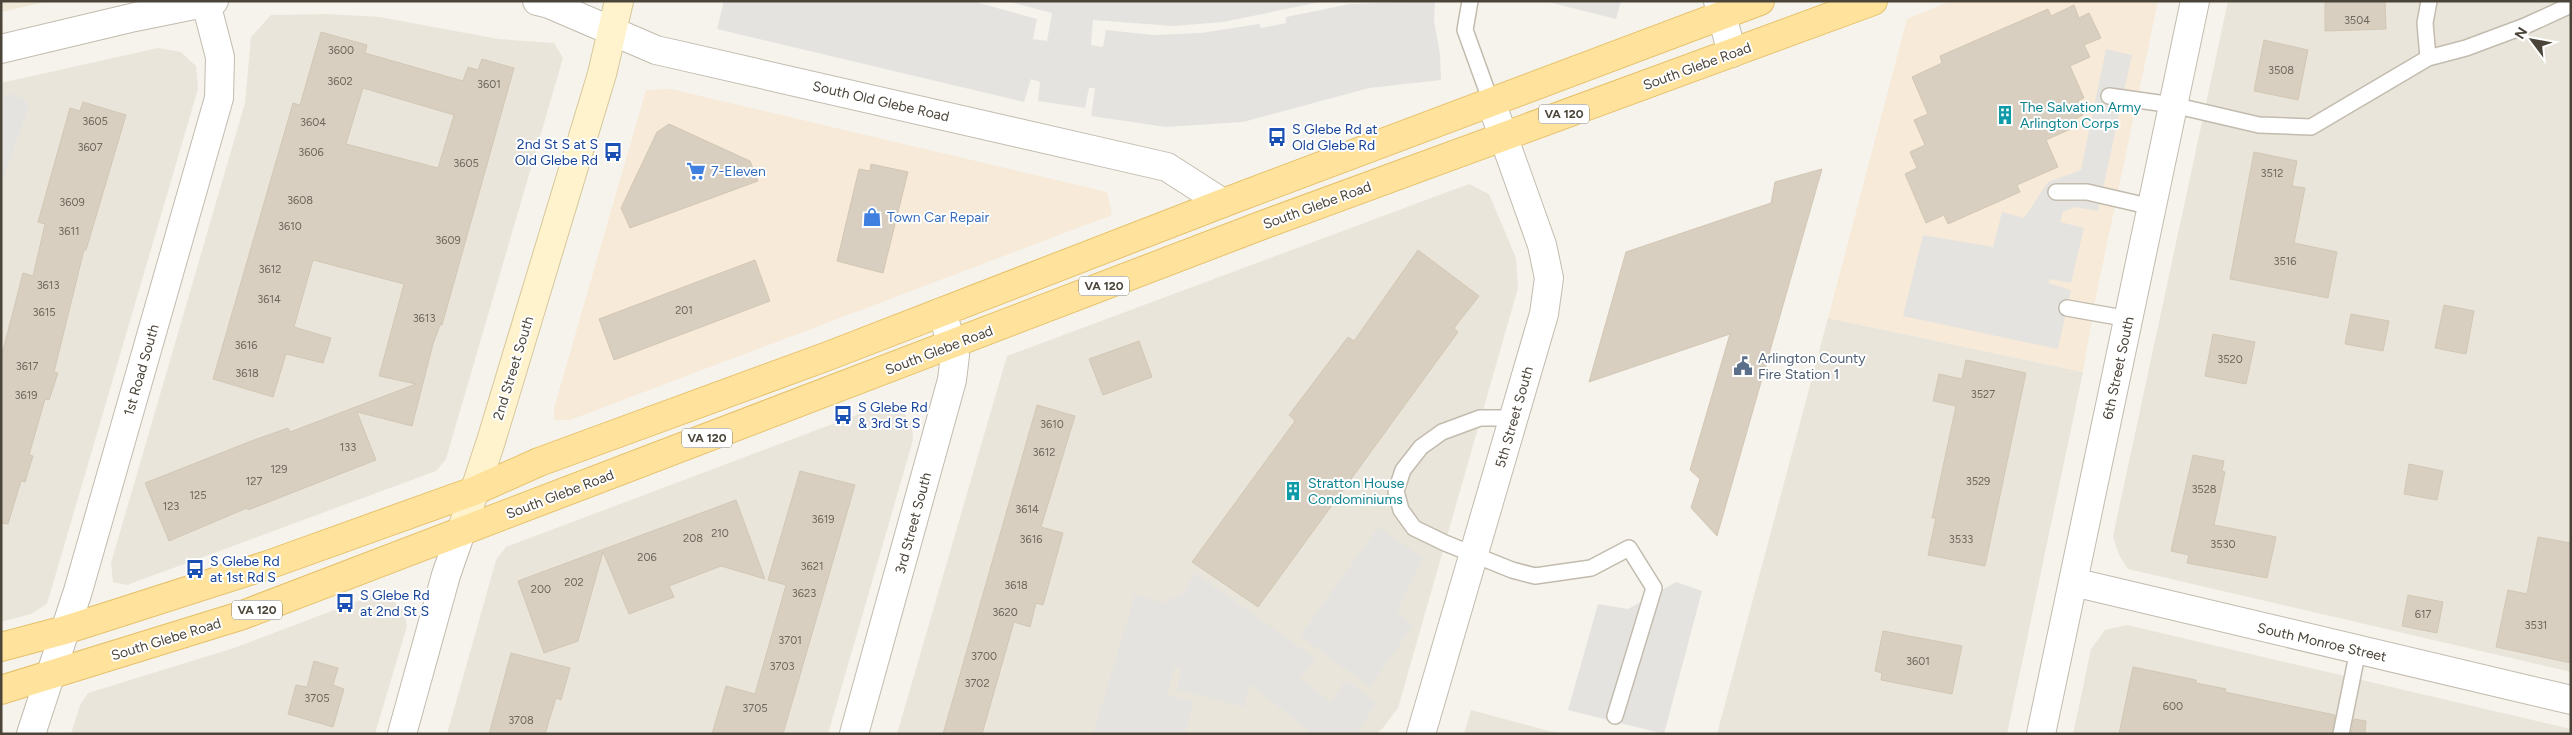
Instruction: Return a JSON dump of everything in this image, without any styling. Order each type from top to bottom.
[{"type":"main road","name":"VA 120","points":[[1,647],[65,630],[268,565],[474,491],[539,462],[626,432],[1491,102],[1720,9],[1760,1]]},
{"type":"main road","name":"South Glebe Road","points":[[1,690],[240,616],[1260,226],[1873,1]]},
{"type":"street","name":"South Old Glebe Road","points":[[537,1],[656,50],[1167,167],[1223,203]]},
{"type":"street","name":"2nd Street South","points":[[402,734],[461,532],[602,74],[619,1]]},
{"type":"street","name":"6th Street South","points":[[2041,734],[2195,1]]},
{"type":"street","points":[[1,49],[135,17],[210,2]]},
{"type":"street","name":"1st Road South","points":[[31,734],[81,582],[219,98],[220,57],[210,2]]},
{"type":"street","points":[[1720,9],[1732,53]]},
{"type":"street","name":"5th Street South","points":[[1421,734],[1544,314],[1549,278],[1542,245],[1491,102]]},
{"type":"street","name":"3rd Street South","points":[[854,734],[952,380],[955,361],[942,312]]},
{"type":"street","name":"South Monroe Street","points":[[2073,582],[2571,700]]},
{"type":"lane","points":[[1470,1],[1465,30],[1491,102]]},
{"type":"lane","points":[[2428,58],[2425,23],[2429,1]]},
{"type":"lane","points":[[2109,96],[2173,105],[2259,125],[2311,127],[2428,58],[2466,48],[2525,26],[2571,4]]},
{"type":"lane","points":[[2056,192],[2087,192],[2152,207]]},
{"type":"lane","points":[[2067,308],[2128,319]]},
{"type":"lane","points":[[1514,418],[1480,418],[1442,432],[1421,447],[1403,470],[1396,491],[1401,510],[1414,528],[1445,543],[1474,553],[1512,570],[1535,576],[1591,568],[1629,548],[1654,588],[1615,716]]},
{"type":"lane","points":[[2341,734],[2358,650]]},
{"type":"shaded area","points":[[1,1],[50,1],[1,12]]},
{"type":"shaded area","points":[[724,1],[972,1],[1037,19],[1033,39],[1047,41],[1052,13],[1007,1],[1325,1],[1223,22],[1173,26],[1093,20],[1091,45],[1103,47],[1106,30],[1153,35],[1201,33],[1259,24],[1261,28],[1286,23],[1286,17],[1350,4],[1435,1],[1434,21],[1440,54],[1441,80],[1369,88],[1243,122],[1166,127],[1091,116],[1095,88],[1089,88],[1085,108],[1038,101],[1040,82],[1031,79],[1024,102],[717,29]]},
{"type":"shaded area","points":[[1544,1],[1621,1],[1616,19]]},
{"type":"shaded area","points":[[1951,1],[2158,1],[2096,296],[2083,372],[1828,318],[1907,19]]},
{"type":"shaded area","points":[[2228,1],[2571,1],[2571,672],[2128,569],[2119,555],[2113,536]]},
{"type":"shaded area","points":[[327,14],[380,17],[498,39],[554,43],[563,58],[446,459],[436,471],[127,585],[113,582],[111,563],[245,103],[251,37],[271,15]]},
{"type":"shaded area","points":[[158,48],[181,52],[196,66],[198,89],[47,604],[31,614],[1,622],[1,83]]},
{"type":"shaded area","points":[[2106,49],[2132,55],[2098,211],[2075,207],[2063,212],[2060,222],[2084,228],[2071,283],[2050,279],[2048,283],[2071,290],[2058,349],[1903,316],[1923,235],[1993,247],[2002,212],[2024,218],[2048,182],[2081,170]]},
{"type":"shaded area","points":[[671,89],[1107,192],[1112,215],[570,420],[554,420],[554,408],[646,90]]},
{"type":"shaded area","points":[[11,94],[22,98],[29,105],[3,180],[1,180],[1,98]]},
{"type":"shaded area","points":[[1469,184],[1489,194],[1516,258],[1518,288],[1398,708],[1382,729],[1376,734],[897,734],[1007,356]]},
{"type":"shaded area","points":[[1828,318],[2083,372],[2007,734],[1717,734]]},
{"type":"shaded area","points":[[883,405],[900,408],[912,424],[913,440],[828,734],[447,734],[496,560],[506,547]]},
{"type":"shaded area","points":[[1378,527],[1423,558],[1397,612],[1413,625],[1370,687],[1300,636]]},
{"type":"shaded area","points":[[1195,573],[1315,658],[1300,679],[1331,702],[1346,680],[1377,703],[1356,734],[1314,734],[1249,684],[1244,707],[1177,690],[1181,667],[1175,667],[1167,694],[1193,702],[1185,734],[1093,734],[1135,595],[1162,603],[1183,593]]},
{"type":"shaded area","points":[[1676,582],[1702,591],[1664,734],[1568,710],[1598,604],[1628,609]]},
{"type":"shaded area","points":[[376,594],[392,599],[404,612],[407,626],[375,734],[71,734],[80,705],[88,693],[234,648]]},
{"type":"shaded area","points":[[2127,625],[2571,729],[2571,734],[2073,734],[2091,649],[2105,630]]},
{"type":"shaded area","points":[[1471,710],[1560,734],[1464,734]]},
{"type":"building","points":[[2325,1],[2385,1],[2386,29],[2325,31]]},
{"type":"building","name":"The Salvation Army Arlington Corps","points":[[2074,5],[2079,18],[2089,13],[2101,38],[2084,45],[2090,57],[2070,66],[2084,98],[2078,101],[2083,115],[2070,122],[2073,128],[2046,140],[2058,167],[2017,185],[2020,192],[1948,224],[1944,215],[1926,223],[1905,174],[1917,168],[1910,152],[1925,145],[1914,120],[1928,114],[1912,77],[1942,63],[1940,56],[2048,9],[2051,16]]},
{"type":"building","points":[[321,32],[367,45],[365,53],[463,81],[468,67],[478,70],[482,59],[514,68],[442,325],[440,325],[433,344],[412,426],[357,412],[376,460],[248,510],[247,508],[169,541],[145,483],[254,440],[288,428],[290,432],[416,384],[379,376],[404,284],[313,260],[294,327],[331,338],[323,363],[286,354],[273,397],[213,379],[293,103],[300,105]],"holes":[[[363,88],[454,115],[438,168],[346,144]]]},
{"type":"building","points":[[2264,40],[2308,50],[2298,100],[2254,91]]},
{"type":"building","points":[[83,102],[126,115],[86,250],[84,250],[54,372],[58,373],[49,400],[45,399],[29,455],[33,456],[25,482],[21,481],[8,524],[1,523],[1,358],[23,273],[33,276],[45,224],[38,222],[70,108],[80,111]]},
{"type":"building","name":"7-Eleven","points":[[669,124],[750,161],[758,181],[630,228],[621,208],[657,132]]},
{"type":"building","points":[[2254,152],[2297,161],[2292,186],[2305,188],[2294,243],[2337,252],[2328,298],[2230,279]]},
{"type":"building","name":"Town Car Repair","points":[[871,164],[908,172],[883,273],[837,261],[859,169],[870,171]]},
{"type":"building","name":"Arlington County Fire Station 1","points":[[1822,169],[1717,536],[1691,508],[1700,479],[1690,470],[1730,334],[1589,382],[1626,252],[1771,203],[1775,182]]},
{"type":"building","name":"Stratton House Condominiums","points":[[1418,250],[1479,296],[1454,328],[1458,332],[1258,607],[1192,562],[1295,421],[1289,415],[1348,337],[1354,341]]},
{"type":"building","points":[[755,260],[770,301],[614,360],[599,319]]},
{"type":"building","points":[[2444,305],[2474,311],[2466,354],[2435,348]]},
{"type":"building","points":[[2351,314],[2389,321],[2383,351],[2345,344]]},
{"type":"building","points":[[2213,334],[2255,342],[2246,384],[2205,376]]},
{"type":"building","points":[[1139,341],[1152,377],[1103,395],[1089,359]]},
{"type":"building","points":[[1966,360],[2026,373],[1985,566],[1928,555],[1936,518],[1932,518],[1956,406],[1933,401],[1939,374],[1962,379]]},
{"type":"building","points":[[1037,405],[1075,416],[1041,527],[1063,533],[1043,605],[1036,603],[1030,627],[1014,622],[982,734],[943,734]]},
{"type":"building","points":[[2193,455],[2224,461],[2222,471],[2225,472],[2214,525],[2276,537],[2267,578],[2187,563],[2189,555],[2171,551]]},
{"type":"building","points":[[2409,464],[2443,471],[2437,500],[2404,494]]},
{"type":"building","points":[[800,471],[855,485],[783,734],[712,734],[726,686],[755,694],[786,585],[768,580]]},
{"type":"building","points":[[736,500],[765,579],[721,566],[669,586],[674,597],[629,614],[603,552],[578,641],[544,653],[518,581]]},
{"type":"building","points":[[2538,537],[2571,543],[2571,663],[2496,647],[2508,590],[2527,594]]},
{"type":"building","points":[[2408,595],[2443,602],[2437,633],[2402,626]]},
{"type":"building","points":[[1883,631],[1962,646],[1952,694],[1881,680],[1882,673],[1875,671]]},
{"type":"building","points":[[511,653],[570,668],[561,700],[556,698],[545,734],[489,734]]},
{"type":"building","points":[[314,661],[338,668],[333,685],[344,689],[333,727],[288,714],[296,685],[307,687]]},
{"type":"building","points":[[2133,667],[2196,680],[2196,683],[2226,689],[2225,692],[2335,715],[2332,734],[2119,734]]},
{"type":"building","points":[[2354,719],[2366,721],[2365,734],[2351,734]]},
{"type":"place","name":"The Salvation Army Arlington Corps","points":[[2005,115]]},
{"type":"place","name":"S Glebe Rd at Old Glebe Rd","points":[[1277,137]]},
{"type":"place","name":"2nd St S at S Old Glebe Rd","points":[[613,152]]},
{"type":"place","name":"7-Eleven","points":[[696,171]]},
{"type":"place","name":"Town Car Repair","points":[[872,217]]},
{"type":"place","name":"Arlington County Fire Station 1","points":[[1743,366]]},
{"type":"place","name":"S Glebe Rd & 3rd St S","points":[[843,415]]},
{"type":"place","name":"Stratton House Condominiums","points":[[1293,491]]},
{"type":"place","name":"S Glebe Rd at 1st Rd S","points":[[195,569]]},
{"type":"place","name":"S Glebe Rd at 2nd St S","points":[[345,603]]}]
